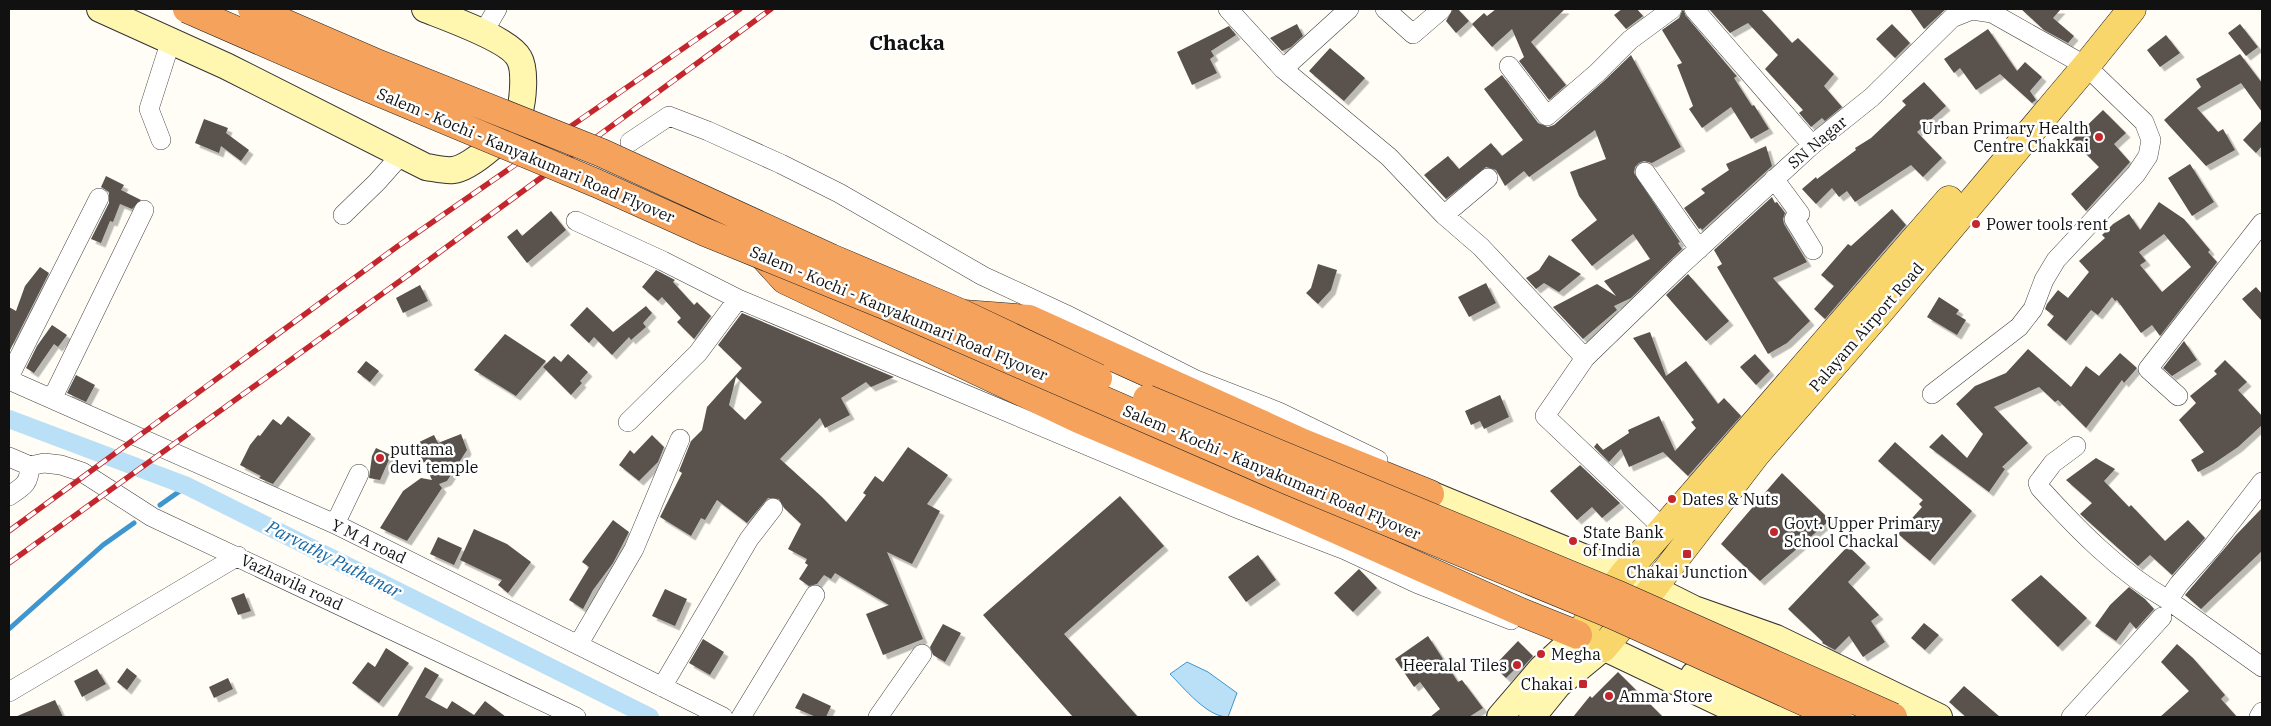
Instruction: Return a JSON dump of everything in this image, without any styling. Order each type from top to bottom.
[{"type":"highway","name":"Salem - Kochi - Kanyakumari Road Flyover","points":[[187,9],[762,256],[882,304],[1289,481],[1619,595]]},
{"type":"highway","name":"Salem - Kochi - Kanyakumari Road Flyover","points":[[252,9],[379,64],[602,153],[705,198],[831,258],[963,314],[1109,383],[1619,595]]},
{"type":"highway","points":[[762,256],[784,280],[1078,420],[1279,504],[1578,635]]},
{"type":"highway","points":[[963,314],[1029,319],[1304,443],[1430,494]]},
{"type":"highway","points":[[1619,595],[1838,717]]},
{"type":"highway","points":[[1619,595],[1893,717]]},
{"type":"main road","name":"Palayam Airport Road","points":[[1603,648],[1653,588],[1757,453],[1881,310],[2079,62],[2108,9]]},
{"type":"main road","name":"Palayam Airport Road","points":[[1578,635],[1619,595],[1664,529],[2079,62],[2132,9]]},
{"type":"street","points":[[100,9],[171,40],[426,167],[453,170],[473,161],[493,146],[519,116],[524,78],[519,57],[504,44],[483,33],[425,9]]},
{"type":"street","points":[[483,33],[497,9]]},
{"type":"street","points":[[1228,9],[1284,69],[1389,157],[1444,215],[1481,247],[1585,358]]},
{"type":"street","points":[[1284,69],[1349,9]]},
{"type":"street","points":[[1385,9],[1413,34],[1442,9]]},
{"type":"street","points":[[1508,66],[1547,116],[1630,40],[1672,9]]},
{"type":"street","points":[[1694,9],[1812,145]]},
{"type":"street","name":"SN Nagar","points":[[1664,529],[1545,416],[1585,358],[1699,249],[1812,145],[1872,97],[1952,18],[1972,10],[1992,13],[2079,62],[2144,122],[2151,140],[2148,156],[2136,174],[2056,260],[2044,280],[2033,309],[2019,327],[1932,394]]},
{"type":"street","points":[[161,140],[149,110],[171,40]]},
{"type":"street","points":[[630,142],[669,116],[708,131],[839,193],[983,276],[1194,379],[1279,412],[1403,472],[1430,494],[1619,595],[1653,588],[1694,609],[1776,638],[1939,717]]},
{"type":"street","points":[[343,215],[377,182],[401,155]]},
{"type":"street","points":[[1645,172],[1699,249]]},
{"type":"street","points":[[1444,215],[1488,178]]},
{"type":"street","points":[[1774,179],[1800,214],[1794,218],[1813,250]]},
{"type":"street","points":[[9,379],[99,198]]},
{"type":"street","points":[[52,399],[144,210]]},
{"type":"street","points":[[576,221],[663,261],[738,300],[1232,506],[1345,550],[1478,609],[1530,626],[1545,622]]},
{"type":"street","points":[[2178,396],[2148,369],[2262,223]]},
{"type":"street","points":[[628,422],[698,353],[738,300]]},
{"type":"street","name":"Y M A road","points":[[9,379],[335,524],[723,717]]},
{"type":"street","points":[[578,645],[634,549],[680,439]]},
{"type":"street","points":[[2076,446],[2053,463],[2038,483],[2040,488],[2087,538],[2165,608],[2262,667]]},
{"type":"street","name":"Vazhavila road","points":[[9,457],[30,466],[44,464],[71,468],[152,517],[576,717]]},
{"type":"street","points":[[9,496],[22,488],[29,479],[30,466]]},
{"type":"street","points":[[335,524],[359,474]]},
{"type":"street","points":[[2071,717],[2165,608],[2179,584],[2212,547],[2262,482]]},
{"type":"street","points":[[662,687],[749,539],[773,508]]},
{"type":"street","points":[[9,692],[238,556]]},
{"type":"street","points":[[740,717],[815,595]]},
{"type":"street","points":[[1500,717],[1542,668],[1578,635],[1750,717]]},
{"type":"street","points":[[1532,717],[1558,686],[1603,648]]},
{"type":"street","points":[[878,717],[922,654]]},
{"type":"street","points":[[1669,680],[1685,675],[1702,677],[1797,717]]},
{"type":"street","points":[[2259,717],[2262,712]]},
{"type":"water","points":[[1187,662],[1208,672],[1237,693],[1228,717],[1220,716],[1204,707],[1170,674]]},
{"type":"building","points":[[1453,9],[1458,9],[1469,21],[1456,33],[1446,21]]},
{"type":"building","points":[[1496,9],[1565,9],[1531,42],[1566,85],[1549,100],[1519,61],[1524,57],[1512,29],[1492,47],[1472,24],[1484,13],[1487,16]]},
{"type":"building","points":[[1622,9],[1637,9],[1643,16],[1626,29],[1614,15]]},
{"type":"building","points":[[1683,9],[1686,16],[1737,76],[1734,78],[1769,129],[1751,139],[1731,107],[1702,128],[1689,109],[1693,106],[1677,65],[1682,63],[1662,30],[1679,18]]},
{"type":"building","points":[[1709,9],[1761,9],[1792,43],[1798,38],[1834,74],[1824,86],[1842,107],[1825,121],[1822,118],[1811,127],[1799,113],[1803,110],[1765,69],[1778,55],[1748,23],[1730,33]]},
{"type":"building","points":[[1910,9],[1946,9],[1924,29]]},
{"type":"building","points":[[2021,9],[2061,9],[2053,18],[2074,36],[2068,43],[2044,30]]},
{"type":"building","points":[[1297,24],[1303,36],[1291,47],[1282,51],[1270,38]]},
{"type":"building","points":[[1892,24],[1910,43],[1895,58],[1876,39]]},
{"type":"building","points":[[2240,24],[2258,47],[2246,56],[2228,33]]},
{"type":"building","points":[[1229,26],[1236,35],[1211,51],[1214,56],[1210,59],[1217,73],[1192,85],[1177,52]]},
{"type":"building","points":[[1988,29],[2017,71],[2025,62],[2042,77],[2030,91],[2036,100],[2032,103],[2000,74],[1976,90],[1960,68],[1954,73],[1944,59]]},
{"type":"building","points":[[2166,35],[2180,53],[2160,67],[2147,50]]},
{"type":"building","points":[[1330,48],[1365,78],[1344,101],[1309,71]]},
{"type":"building","points":[[2240,54],[2262,83],[2262,112],[2241,83],[2197,108],[2218,132],[2223,129],[2235,150],[2206,166],[2164,120],[2201,87],[2196,79]]},
{"type":"building","points":[[1631,55],[1681,147],[1652,163],[1644,161],[1639,163],[1635,167],[1634,173],[1680,242],[1678,243],[1682,249],[1631,298],[1614,306],[1617,310],[1583,339],[1553,307],[1597,284],[1616,296],[1604,281],[1650,259],[1633,234],[1592,266],[1571,240],[1597,220],[1579,196],[1570,172],[1606,159],[1595,130],[1529,177],[1524,171],[1505,186],[1496,170],[1486,167],[1446,199],[1424,175],[1448,156],[1459,169],[1491,143],[1502,156],[1523,140],[1484,89],[1502,75],[1538,123],[1548,127],[1554,125]]},
{"type":"building","points":[[1924,82],[1946,106],[1917,132],[1942,158],[1923,177],[1911,165],[1855,202],[1847,191],[1839,197],[1832,188],[1816,204],[1802,189],[1871,138],[1906,105],[1902,101]]},
{"type":"building","points":[[2103,110],[2126,133],[2114,144],[2130,162],[2086,211],[2071,194],[2099,167],[2072,140]]},
{"type":"building","points":[[204,119],[228,128],[226,133],[249,150],[241,161],[221,146],[219,153],[195,143]]},
{"type":"building","points":[[2262,120],[2262,146],[2256,153],[2243,140]]},
{"type":"building","points":[[1766,146],[1772,166],[1702,230],[1701,228],[1699,229],[1684,208],[1705,193],[1701,189],[1729,170],[1726,164]]},
{"type":"building","points":[[2190,164],[2214,202],[2192,216],[2168,178]]},
{"type":"building","points":[[106,176],[124,185],[121,190],[141,200],[132,209],[120,204],[113,222],[110,221],[101,243],[91,239],[109,203],[109,192],[101,187]]},
{"type":"building","points":[[1772,197],[1785,213],[1784,224],[1807,262],[1773,278],[1810,321],[1787,343],[1768,354],[1717,267],[1722,264],[1714,250]]},
{"type":"building","points":[[2159,202],[2184,219],[2210,250],[2208,252],[2217,262],[2160,336],[2152,325],[2141,333],[2117,300],[2115,301],[2112,297],[2098,315],[2091,310],[2066,341],[2047,325],[2054,316],[2045,309],[2047,304],[2058,290],[2068,298],[2089,272],[2079,261],[2105,238],[2102,235],[2113,224],[2129,214],[2140,230]],"holes":[[[2164,234],[2191,267],[2162,292],[2140,265],[2146,261],[2139,252]]]},
{"type":"building","points":[[1892,209],[1906,225],[1825,319],[1814,309],[1834,286],[1821,275],[1848,244],[1851,246]]},
{"type":"building","points":[[551,211],[566,230],[527,263],[507,237],[517,229],[522,236]]},
{"type":"building","points":[[1549,255],[1581,274],[1559,292],[1544,283],[1536,289],[1526,278],[1539,270]]},
{"type":"building","points":[[1318,264],[1337,270],[1331,290],[1318,304],[1306,293],[1311,288]]},
{"type":"building","points":[[40,267],[49,273],[9,352],[9,307],[16,311],[25,286]]},
{"type":"building","points":[[656,270],[675,280],[673,282],[694,305],[697,302],[711,316],[694,339],[677,322],[681,318],[662,297],[658,301],[642,287]]},
{"type":"building","points":[[1688,274],[1729,321],[1706,341],[1666,295]]},
{"type":"building","points":[[1486,283],[1496,303],[1469,317],[1458,297]]},
{"type":"building","points":[[420,285],[428,301],[403,313],[396,298]]},
{"type":"building","points":[[2256,287],[2262,294],[2262,321],[2242,299]]},
{"type":"building","points":[[1939,297],[1959,310],[1956,314],[1966,320],[1957,335],[1927,317]]},
{"type":"building","points":[[646,306],[652,313],[643,323],[646,327],[631,340],[629,337],[612,355],[594,337],[589,343],[570,325],[587,307],[613,332]]},
{"type":"building","points":[[742,313],[894,377],[871,387],[866,382],[841,398],[850,415],[825,428],[820,418],[780,459],[822,497],[846,522],[866,495],[863,493],[875,476],[883,482],[908,447],[948,475],[927,504],[940,511],[912,564],[887,552],[923,639],[883,655],[866,614],[889,605],[835,573],[831,579],[824,575],[817,584],[809,586],[799,579],[808,565],[805,563],[807,559],[788,549],[801,524],[784,508],[779,499],[768,498],[747,523],[717,500],[705,520],[701,518],[691,536],[660,517],[682,473],[679,471],[691,441],[702,430],[707,407],[742,368],[718,345]],"holes":[[[736,377],[762,402],[745,420],[729,405]]]},
{"type":"building","points":[[52,325],[67,335],[58,347],[54,344],[34,373],[26,368],[37,346]]},
{"type":"building","points":[[1650,332],[1666,376],[1686,361],[1718,404],[1724,398],[1741,416],[1688,476],[1663,452],[1629,467],[1621,449],[1609,462],[1594,447],[1597,443],[1603,450],[1629,433],[1628,430],[1659,416],[1675,451],[1696,428],[1691,422],[1694,420],[1633,338]]},
{"type":"building","points":[[505,334],[546,361],[516,396],[474,370]]},
{"type":"building","points":[[2184,341],[2197,360],[2172,376],[2163,368]]},
{"type":"building","points":[[2028,349],[2071,387],[2086,366],[2099,376],[2120,353],[2137,368],[2124,383],[2122,380],[2086,428],[2058,400],[2055,402],[2039,387],[1994,407],[2028,443],[2002,467],[2005,469],[1989,492],[1929,447],[1942,434],[1967,458],[1983,434],[1956,404],[1975,386],[2006,373]]},
{"type":"building","points":[[568,354],[588,372],[580,381],[582,383],[571,395],[543,367],[554,356],[561,362]]},
{"type":"building","points":[[1755,354],[1770,371],[1756,385],[1740,367]]},
{"type":"building","points":[[2225,360],[2247,382],[2238,390],[2262,416],[2262,425],[2238,447],[2198,472],[2191,460],[2204,452],[2179,420],[2196,403],[2190,396],[2217,374],[2214,371]]},
{"type":"building","points":[[366,361],[379,371],[370,382],[357,372]]},
{"type":"building","points":[[76,375],[95,385],[86,402],[67,393]]},
{"type":"building","points":[[1500,395],[1509,417],[1484,429],[1480,421],[1471,425],[1465,411]]},
{"type":"building","points":[[288,416],[311,434],[273,484],[259,478],[261,476],[240,465],[250,445],[258,435],[260,436],[273,419],[281,425]]},
{"type":"building","points":[[461,434],[467,450],[447,481],[439,484],[442,488],[407,541],[380,528],[403,491],[421,478],[432,480],[415,444],[434,435],[438,443]]},
{"type":"building","points":[[652,435],[664,447],[658,462],[639,481],[619,465],[630,450],[634,454]]},
{"type":"building","points":[[1895,442],[1972,511],[1930,561],[1898,534],[1922,507],[1919,504],[1923,500],[1878,461]]},
{"type":"building","points":[[376,448],[391,455],[380,480],[369,478],[372,456]]},
{"type":"building","points":[[2096,458],[2115,469],[2104,481],[2129,507],[2131,505],[2165,541],[2188,520],[2205,538],[2172,575],[2150,555],[2138,566],[2080,514],[2092,503],[2066,480]]},
{"type":"building","points":[[1580,465],[1620,503],[1602,518],[1592,507],[1577,520],[1550,491]]},
{"type":"building","name":"Govt. Upper Primary School Chackal","points":[[1782,473],[1830,520],[1760,581],[1721,544]]},
{"type":"building","points":[[1120,496],[1164,546],[1064,634],[1138,717],[1073,717],[983,615]]},
{"type":"building","points":[[2262,508],[2262,551],[2201,609],[2185,595],[2236,535]]},
{"type":"building","points":[[613,520],[629,532],[613,563],[593,590],[583,609],[569,600],[589,567],[582,562]]},
{"type":"building","points":[[474,529],[507,544],[531,562],[508,593],[498,585],[502,580],[460,560]]},
{"type":"building","points":[[438,537],[462,548],[454,565],[430,554]]},
{"type":"building","points":[[1848,546],[1866,563],[1848,582],[1879,615],[1871,621],[1885,642],[1863,657],[1849,636],[1835,650],[1822,643],[1788,609]]},
{"type":"building","points":[[1258,555],[1276,580],[1246,602],[1228,577]]},
{"type":"building","points":[[1359,569],[1377,588],[1353,612],[1334,593]]},
{"type":"building","points":[[2041,575],[2087,618],[2058,647],[2011,600]]},
{"type":"building","points":[[2129,587],[2145,599],[2154,609],[2136,629],[2130,622],[2116,641],[2095,626],[2110,605]]},
{"type":"building","points":[[665,589],[687,599],[675,626],[652,616]]},
{"type":"building","points":[[244,593],[251,611],[238,615],[231,598]]},
{"type":"building","points":[[1924,623],[1939,635],[1925,650],[1911,638]]},
{"type":"building","points":[[943,624],[961,633],[945,662],[933,655],[930,647]]},
{"type":"building","points":[[1428,636],[1458,682],[1462,680],[1483,708],[1469,717],[1430,717],[1440,709],[1420,682],[1414,687],[1395,659]]},
{"type":"building","points":[[703,639],[724,652],[710,675],[689,663]]},
{"type":"building","points":[[1518,641],[1533,656],[1523,667],[1520,664],[1506,678],[1494,666]]},
{"type":"building","points":[[2177,644],[2193,658],[2225,695],[2221,699],[2237,717],[2160,717],[2189,691],[2161,662]]},
{"type":"building","points":[[386,648],[409,663],[379,703],[352,683],[368,662],[375,667]]},
{"type":"building","points":[[425,667],[439,675],[425,697],[447,709],[452,701],[474,715],[485,701],[506,717],[397,717]]},
{"type":"building","points":[[127,668],[137,676],[127,690],[117,682]]},
{"type":"building","points":[[97,669],[106,684],[82,697],[74,681]]},
{"type":"building","points":[[1618,672],[1663,717],[1573,717],[1590,696],[1592,698]]},
{"type":"building","points":[[228,678],[233,689],[214,698],[209,687]]},
{"type":"building","points":[[1964,686],[2000,717],[1966,717],[1949,702]]},
{"type":"building","points":[[803,693],[831,706],[826,717],[816,717],[795,708]]},
{"type":"building","points":[[55,700],[63,717],[15,717]]},
{"type":"waterway","name":"Parvathy Puthanar","points":[[9,419],[187,486],[650,717]]},
{"type":"waterway","points":[[160,505],[187,486]]},
{"type":"waterway","points":[[9,629],[103,545],[134,523]]},
{"type":"railway","points":[[9,531],[398,246],[740,9]]},
{"type":"railway","points":[[9,563],[418,268],[771,9]]},
{"type":"place","name":"Urban Primary Health Centre Chakkai","points":[[2099,137]]},
{"type":"place","name":"Power tools rent","points":[[1976,224]]},
{"type":"place","name":"puttama devi temple","points":[[380,458]]},
{"type":"place","name":"Dates & Nuts","points":[[1672,499]]},
{"type":"place","name":"Govt. Upper Primary School Chackal","points":[[1774,532]]},
{"type":"place","name":"State Bank of India","points":[[1573,541]]},
{"type":"place","name":"Chakai Junction","points":[[1687,554]]},
{"type":"place","name":"Megha","points":[[1541,654]]},
{"type":"place","name":"Heeralal Tiles","points":[[1517,665]]},
{"type":"place","name":"Chakai","points":[[1583,684]]},
{"type":"place","name":"Amma Store","points":[[1609,696]]},
{"type":"district","name":"Chacka","points":[[907,42]]}]
